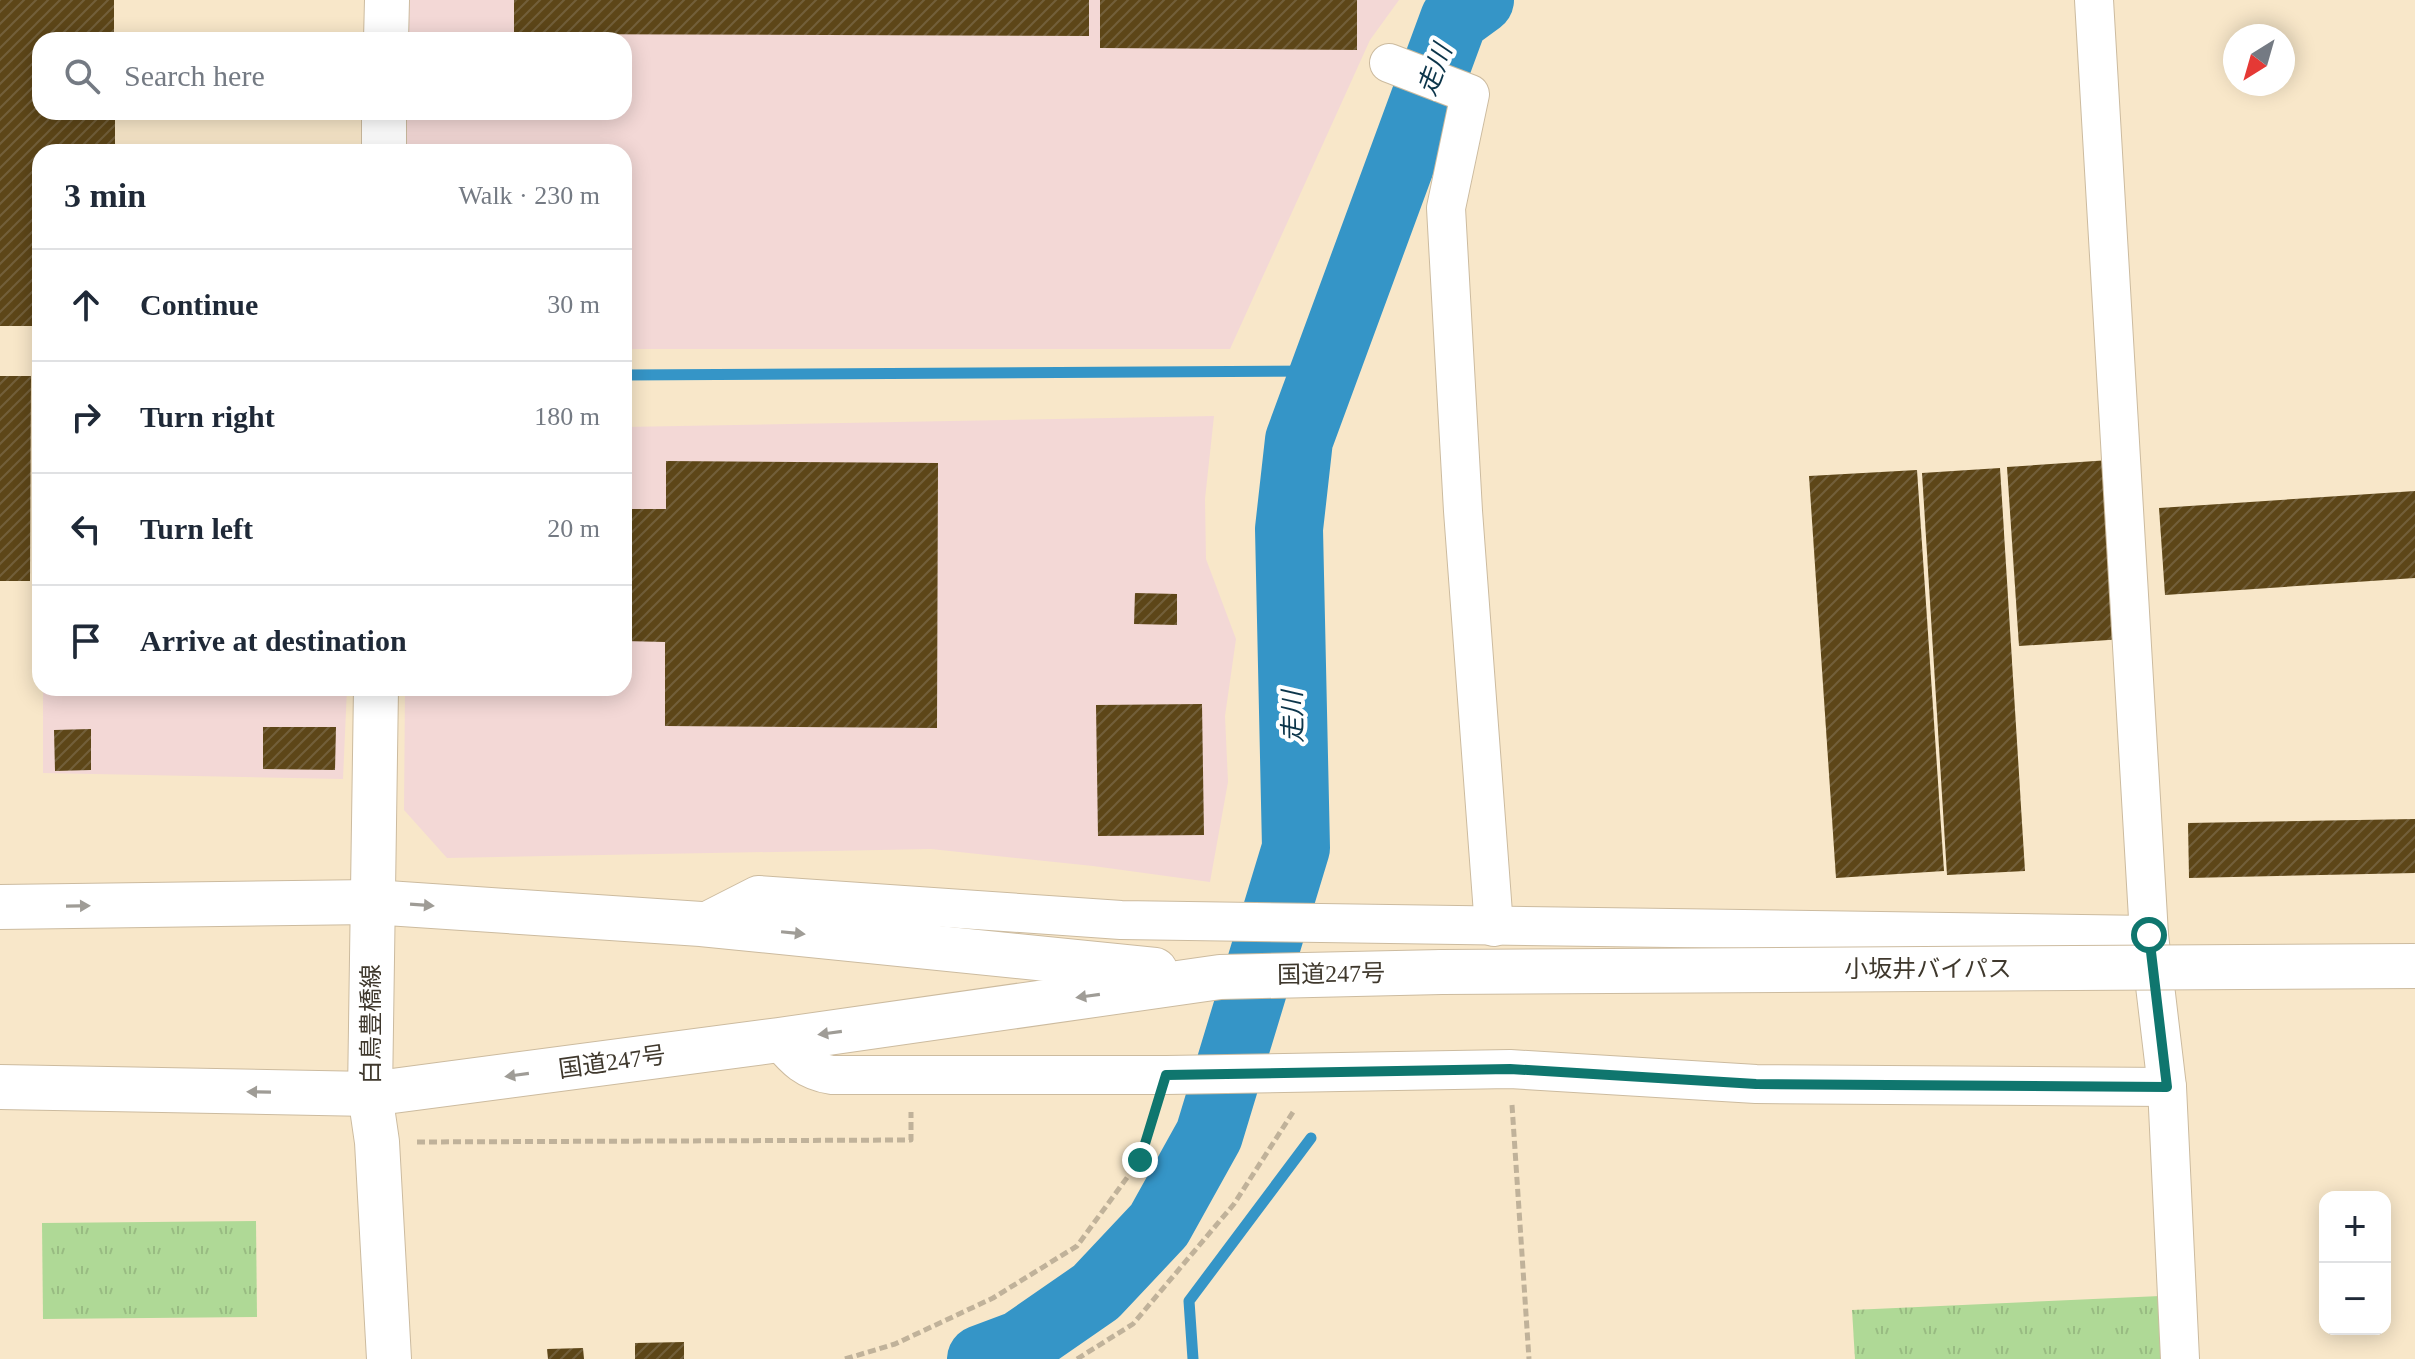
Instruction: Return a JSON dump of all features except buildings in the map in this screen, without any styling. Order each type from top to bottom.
[{"type":"main road","points":[[386,32],[387,0]]},
{"type":"main road","points":[[384,120],[384,144]]},
{"type":"main road","name":"白鳥豊橋線","points":[[376,696],[370,1094],[377,1142],[389,1359]]},
{"type":"main road","name":"国道247号","points":[[0,907],[372,902],[701,924],[1220,977]]},
{"type":"main road","name":"小坂井バイパス","points":[[1442,972],[2415,966]]},
{"type":"main road","name":"国道247号","points":[[0,1087],[370,1094],[1220,977],[1442,972]]},
{"type":"street","points":[[2094,0],[2149,935],[2167,1087],[2180,1359]]},
{"type":"street","points":[[1389,63],[1470,94],[1446,208],[1463,511],[1494,927]]},
{"type":"street","points":[[701,924],[758,895],[1121,920],[2149,935]]},
{"type":"street","points":[[779,1040],[799,1063],[815,1072],[832,1075],[1318,1074],[1510,1069],[1756,1084],[2167,1087]]},
{"type":"path","points":[[1510,1069],[1529,1359]]},
{"type":"path","points":[[1077,1359],[1133,1324],[1234,1204],[1318,1074]]},
{"type":"path","points":[[377,1142],[911,1140],[910,1075]]},
{"type":"path","points":[[845,1359],[895,1344],[993,1298],[1077,1246],[1140,1160],[1166,1075]]},
{"type":"shaded area","points":[[408,0],[1399,0],[1370,40],[1230,349],[632,349],[632,144],[407,144],[407,120],[632,120],[632,32],[408,32]]},
{"type":"shaded area","points":[[1214,416],[1205,499],[1206,559],[1236,639],[1225,716],[1228,782],[1210,882],[931,849],[447,858],[404,810],[405,696],[632,696],[632,427]]},
{"type":"shaded area","points":[[43,696],[347,696],[343,779],[43,773]]},
{"type":"green space","points":[[256,1221],[257,1317],[43,1319],[42,1223]]},
{"type":"green space","points":[[2160,1296],[2163,1359],[1855,1359],[1852,1310]]},
{"type":"waterway","name":"走川","points":[[981,1359],[1021,1344],[1096,1292],[1159,1225],[1209,1135],[1296,848],[1289,529],[1299,440],[1454,19],[1480,0]]},
{"type":"waterway","points":[[632,375],[1324,371]]},
{"type":"waterway","points":[[1193,1359],[1189,1301],[1311,1138]]},
{"type":"route","points":[[1140,1160],[1166,1075],[1510,1069],[1756,1084],[2167,1087],[2149,935]]}]
